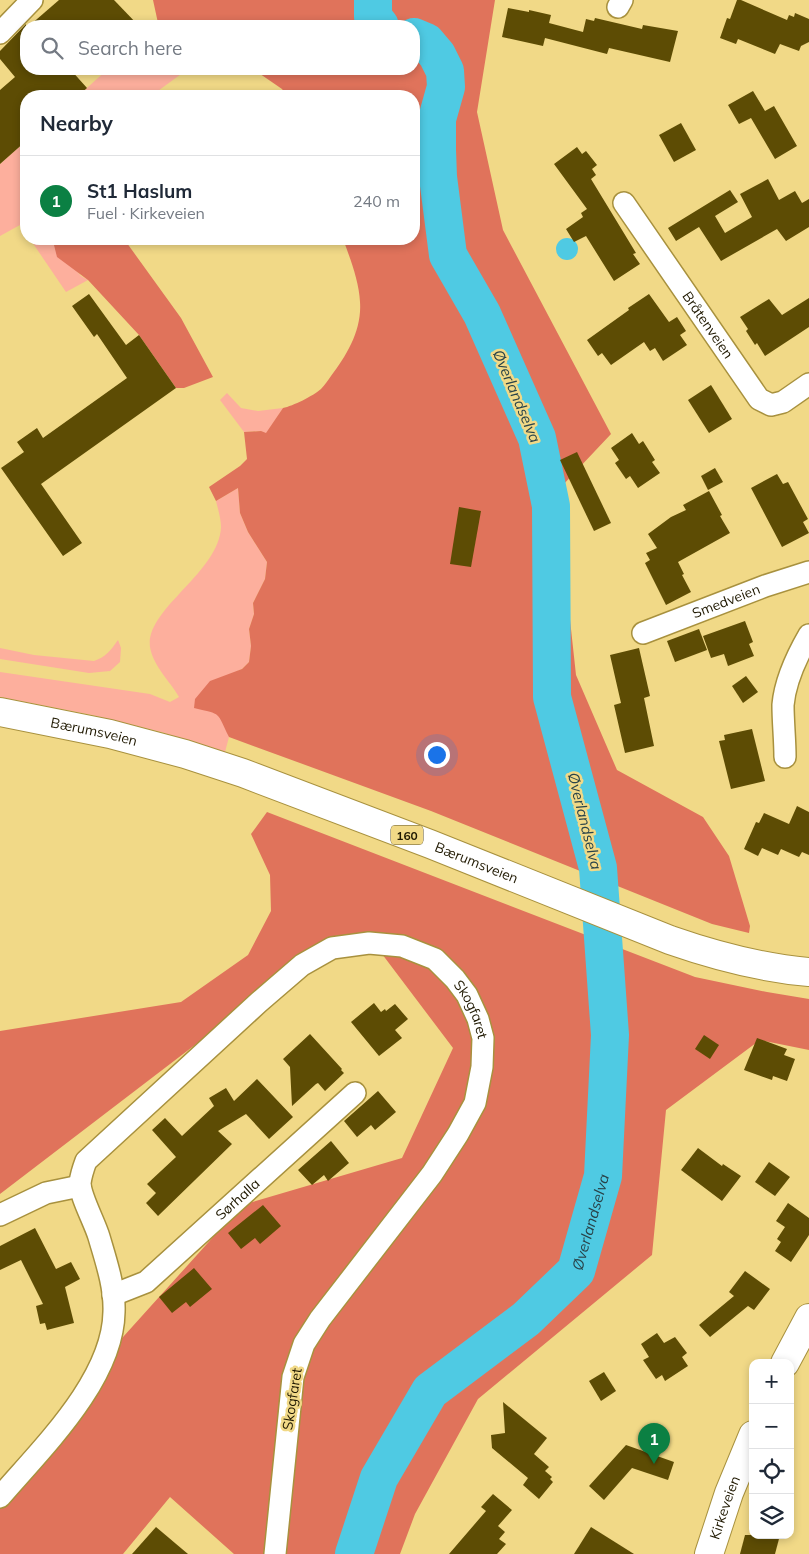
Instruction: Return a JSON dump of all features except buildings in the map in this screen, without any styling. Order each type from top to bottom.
[{"type":"main road","name":"Bærumsveien","points":[[0,712],[110,734],[185,754],[243,773],[385,827],[698,950],[736,961],[809,972]]},
{"type":"main road","points":[[787,1359],[809,1318]]},
{"type":"main road","name":"Kirkeveien","points":[[710,1554],[729,1493],[749,1445]]},
{"type":"street","points":[[0,33],[32,0]]},
{"type":"street","name":"Bråtenveien","points":[[624,203],[759,399],[771,405],[783,402],[809,384]]},
{"type":"street","name":"Smedveien","points":[[643,633],[765,586],[809,572]]},
{"type":"street","points":[[785,757],[784,704],[791,675],[801,648],[809,634]]},
{"type":"street","name":"Skogfaret","points":[[80,1186],[86,1161],[266,996],[302,965],[332,948],[369,943],[402,946],[434,960],[454,979],[467,995],[478,1019],[483,1038],[482,1067],[475,1103],[458,1134],[432,1174],[320,1319],[304,1344],[292,1377],[275,1554]]},
{"type":"street","name":"Sørhalla","points":[[113,1295],[146,1282],[355,1093]]},
{"type":"street","points":[[0,1215],[46,1193],[80,1186],[98,1234],[113,1295],[114,1312],[112,1335],[105,1357],[84,1395],[57,1432],[0,1497]]},
{"type":"shaded area","points":[[153,0],[495,0],[477,112],[503,230],[611,434],[561,487],[566,583],[576,675],[617,770],[703,817],[729,856],[750,926],[749,933],[712,924],[431,811],[229,737],[218,715],[194,708],[195,699],[210,681],[242,669],[249,662],[251,646],[249,629],[254,614],[253,603],[265,579],[267,562],[248,532],[240,513],[238,488],[216,501],[209,487],[247,459],[244,432],[261,431],[266,433],[283,408],[313,395],[321,389],[348,351],[359,322],[360,302],[356,278],[345,245],[420,245],[420,90],[283,90],[262,75],[420,75],[420,20],[157,20]]},
{"type":"shaded area","points":[[101,75],[180,75],[159,90],[85,90]]},
{"type":"shaded area","points":[[20,146],[20,225],[0,236],[0,164]]},
{"type":"shaded area","points":[[34,245],[54,245],[81,276],[88,280],[66,292]]},
{"type":"shaded area","points":[[54,245],[128,245],[181,318],[213,377],[184,388],[176,388],[139,335],[88,280],[57,257]]},
{"type":"shaded area","points":[[227,393],[241,408],[258,411],[283,408],[266,434],[261,431],[244,432],[220,400]]},
{"type":"shaded area","points":[[238,488],[240,513],[248,532],[267,562],[265,579],[253,603],[254,614],[249,629],[251,646],[249,662],[242,669],[229,675],[194,707],[216,712],[222,718],[229,737],[225,752],[161,732],[92,715],[0,697],[0,672],[150,694],[170,702],[179,697],[162,673],[152,654],[150,647],[152,633],[159,619],[208,560],[217,544],[221,527],[216,501]]},
{"type":"shaded area","points":[[118,640],[121,648],[120,662],[110,671],[89,673],[0,659],[0,648],[34,655],[94,661],[108,653]]},
{"type":"shaded area","points":[[267,812],[695,977],[809,999],[809,1050],[760,1040],[666,1110],[652,1255],[478,1399],[415,1514],[400,1554],[234,1554],[170,1497],[123,1554],[0,1554],[0,1497],[105,1357],[242,1205],[402,1158],[453,1048],[376,946],[327,944],[0,1194],[0,1031],[181,1002],[248,955],[271,911],[270,875],[251,834]]},
{"type":"water","points":[[567,238],[575,241],[578,249],[575,257],[567,260],[559,257],[556,249],[559,241]]},
{"type":"waterway","name":"Øverlandselva","points":[[373,0],[373,17],[375,20]]},
{"type":"waterway","name":"Øverlandselva","points":[[354,1554],[379,1478],[430,1391],[526,1319],[576,1271],[603,1176],[610,1035],[598,868],[552,697],[551,506],[537,438],[482,314],[448,255],[438,177],[437,150],[437,119],[446,87],[445,71],[437,55],[426,42],[420,40]]},
{"type":"place","name":"St1 Haslum","points":[[654,1464]]}]
